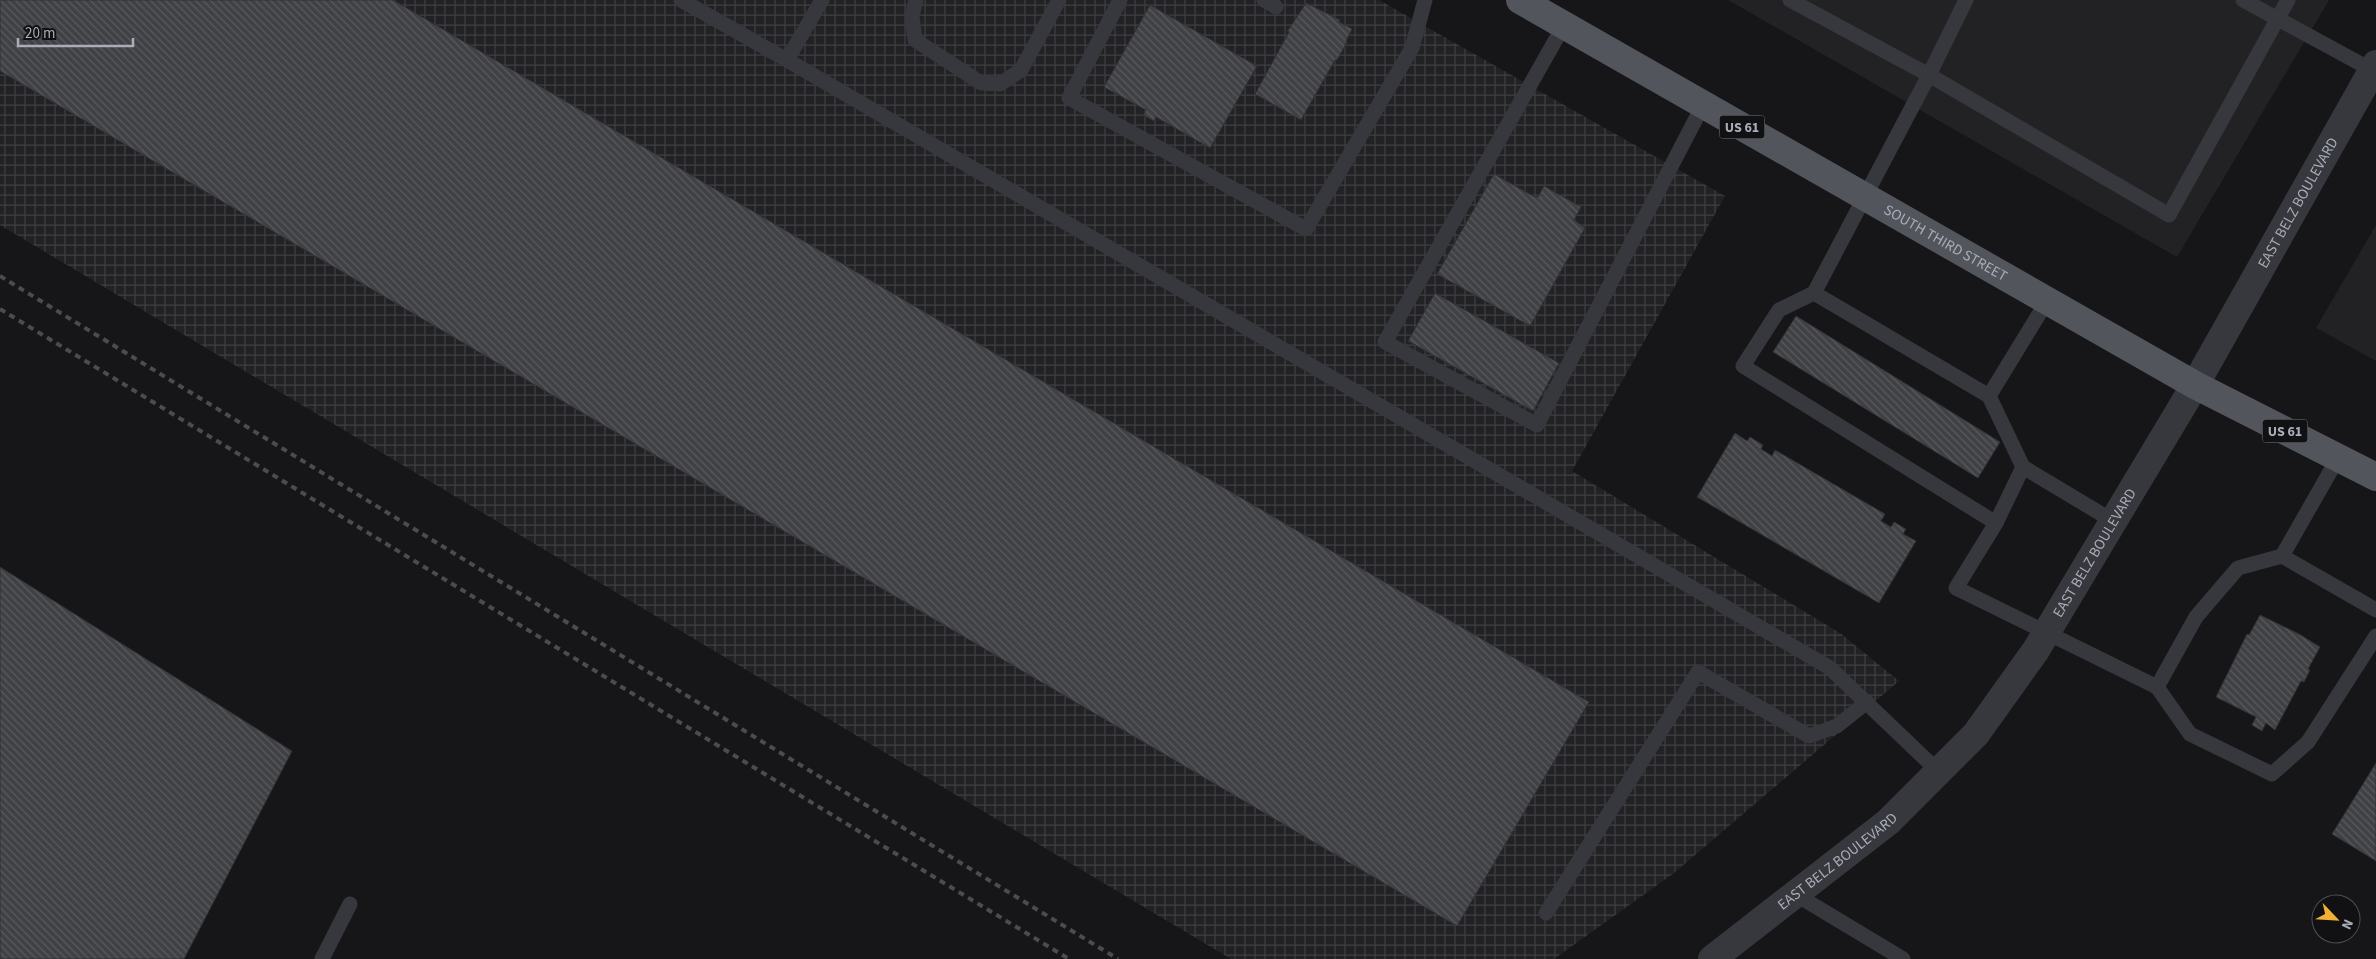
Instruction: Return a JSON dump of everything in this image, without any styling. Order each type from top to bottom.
[{"type":"main road","name":"SOUTH THIRD STREET","points":[[1520,0],[2195,385],[2376,477]]},
{"type":"street","name":"EAST BELZ BOULEVARD","points":[[1712,959],[1888,822],[1976,734],[2046,634],[2195,385],[2374,67]]},
{"type":"lane","points":[[681,0],[1830,668],[1868,702],[1939,772]]},
{"type":"lane","points":[[787,60],[822,0]]},
{"type":"lane","points":[[916,0],[912,16],[915,40],[981,83],[1000,84],[1021,70],[1059,0]]},
{"type":"lane","points":[[1120,0],[1069,98],[1306,229],[1412,48],[1425,0]]},
{"type":"lane","points":[[1790,0],[1929,75],[2169,215],[2288,0]]},
{"type":"lane","points":[[1966,0],[1866,197],[1814,293],[1778,310],[1743,366],[1996,523]]},
{"type":"lane","points":[[2243,0],[2374,67]]},
{"type":"lane","points":[[1564,25],[1385,342],[1536,425],[1703,105]]},
{"type":"lane","points":[[1814,293],[1988,396],[2023,467],[2113,521]]},
{"type":"lane","points":[[1988,396],[2047,301]]},
{"type":"lane","points":[[2157,687],[2196,617],[2238,568],[2282,556],[2338,458]]},
{"type":"lane","points":[[2023,467],[1996,523],[1956,588],[2157,687],[2190,734],[2272,774],[2308,742],[2376,636]]},
{"type":"lane","points":[[2282,556],[2376,610]]},
{"type":"lane","points":[[1546,913],[1698,672],[1809,736],[1837,726],[1868,702]]},
{"type":"lane","points":[[1796,894],[1903,959]]},
{"type":"lane","points":[[322,959],[350,904]]},
{"type":"shaded area","points":[[0,0],[1379,0],[1725,196],[1572,471],[1840,633],[1899,681],[1674,873],[1554,959],[1231,959],[0,225]]},
{"type":"shaded area","points":[[1728,0],[2329,0],[2177,257]]},
{"type":"shaded area","points":[[2376,225],[2376,361],[2316,328]]},
{"type":"building","points":[[0,0],[393,0],[1589,702],[1457,926],[0,71]]},
{"type":"building","points":[[1306,3],[1340,20],[1339,22],[1352,29],[1337,60],[1335,60],[1301,120],[1255,94],[1289,32],[1287,32]]},
{"type":"building","points":[[1150,5],[1257,66],[1210,148],[1156,117],[1154,121],[1143,115],[1146,110],[1104,87]]},
{"type":"building","points":[[1494,174],[1533,196],[1538,197],[1544,186],[1581,207],[1574,220],[1585,228],[1530,326],[1437,274]]},
{"type":"building","points":[[1435,293],[1559,363],[1533,411],[1408,341]]},
{"type":"building","points":[[1796,316],[2000,442],[1978,478],[1773,352]]},
{"type":"building","points":[[1735,433],[1747,441],[1750,437],[1763,445],[1761,449],[1772,456],[1775,450],[1885,514],[1881,521],[1891,527],[1894,522],[1906,529],[1903,534],[1916,541],[1879,603],[1697,497]]},
{"type":"building","points":[[0,567],[292,751],[184,959],[0,959]]},
{"type":"building","points":[[2260,615],[2299,634],[2320,647],[2308,669],[2310,670],[2304,682],[2301,681],[2275,730],[2266,723],[2262,731],[2252,725],[2256,717],[2216,697],[2247,634],[2249,635]]},
{"type":"building","points":[[2376,763],[2376,861],[2332,834]]},
{"type":"railway","points":[[0,276],[1118,959]]},
{"type":"railway","points":[[0,309],[1069,959]]}]
